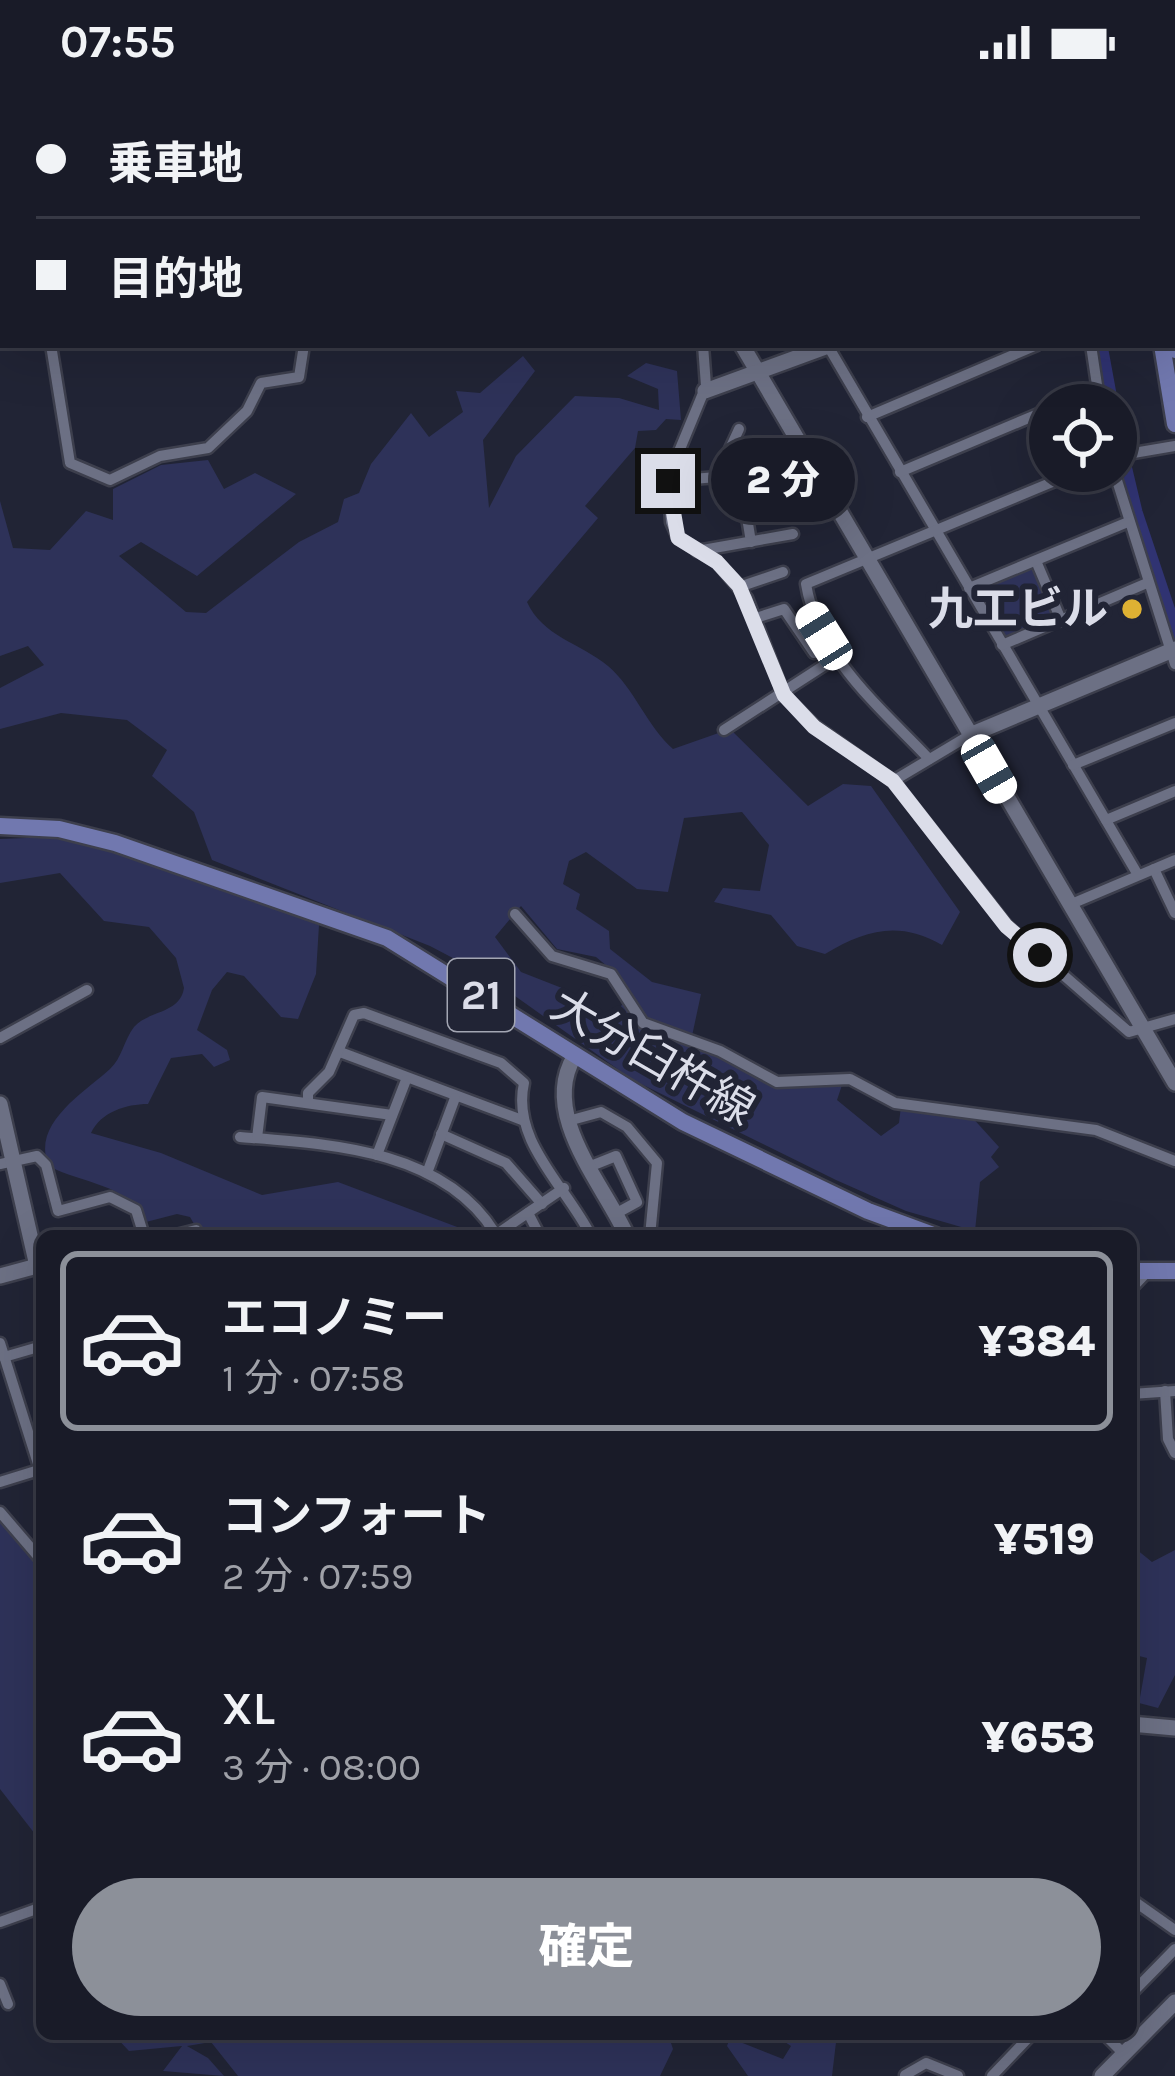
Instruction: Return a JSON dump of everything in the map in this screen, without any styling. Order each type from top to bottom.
[{"type":"main road","points":[[1162,348],[1175,424]]},
{"type":"main road","name":"大分臼杵線","points":[[0,826],[100,838],[366,929],[440,966],[574,1057],[683,1122],[850,1203],[920,1230]]},
{"type":"main road","points":[[1140,1271],[1175,1271]]},
{"type":"street","points":[[51,348],[70,463],[110,480],[160,456],[208,448],[247,411],[263,382],[299,377],[304,348]]},
{"type":"street","points":[[703,348],[705,391],[668,481],[671,522],[678,538],[717,562],[739,586],[784,695],[814,727],[893,781],[1006,926],[1129,1033],[1175,1018]]},
{"type":"street","points":[[744,348],[1175,1083]]},
{"type":"street","points":[[705,391],[824,348]]},
{"type":"street","points":[[830,348],[1138,875]]},
{"type":"street","points":[[867,417],[1022,348]]},
{"type":"street","points":[[1090,348],[1096,384]]},
{"type":"street","points":[[900,472],[1029,419]]},
{"type":"street","points":[[717,477],[739,429]]},
{"type":"street","points":[[1137,453],[1175,446]]},
{"type":"street","points":[[668,481],[741,479],[752,542]]},
{"type":"street","points":[[929,759],[837,657],[812,616],[806,584],[1029,492]]},
{"type":"street","points":[[893,781],[970,735],[1173,654],[1120,492]]},
{"type":"street","points":[[969,588],[1128,522]]},
{"type":"street","points":[[698,551],[793,534]]},
{"type":"street","points":[[1036,561],[1061,620]]},
{"type":"street","points":[[739,586],[783,572]]},
{"type":"street","points":[[1002,645],[1147,584]]},
{"type":"street","points":[[756,618],[784,608],[814,653]]},
{"type":"street","points":[[724,730],[837,657]]},
{"type":"street","points":[[1073,765],[1175,723]]},
{"type":"street","points":[[1106,820],[1175,791]]},
{"type":"street","points":[[1069,905],[1175,860]]},
{"type":"street","points":[[1154,869],[1175,913]]},
{"type":"street","points":[[515,914],[552,956],[611,974],[644,1023],[720,1051],[778,1082],[850,1079],[895,1103],[1096,1130],[1175,1161]]},
{"type":"street","points":[[0,1038],[87,990]]},
{"type":"street","points":[[1106,1012],[1123,996]]},
{"type":"street","points":[[308,1101],[308,1093],[340,1052],[354,1015],[364,1013],[501,1064],[524,1083],[525,1133],[587,1230]]},
{"type":"street","points":[[340,1052],[522,1120]]},
{"type":"street","points":[[574,1057],[562,1076],[560,1096],[568,1121],[625,1230]]},
{"type":"street","points":[[377,1155],[406,1080]]},
{"type":"street","points":[[257,1138],[262,1097],[392,1115]]},
{"type":"street","points":[[427,1173],[455,1098]]},
{"type":"street","points":[[0,1104],[6,1162],[36,1256]]},
{"type":"street","points":[[568,1121],[601,1112],[627,1127],[650,1152],[657,1163],[651,1230]]},
{"type":"street","points":[[441,1134],[506,1163],[542,1204]]},
{"type":"street","points":[[240,1137],[377,1155],[427,1173],[455,1186],[478,1205],[492,1230]]},
{"type":"street","points":[[6,1162],[37,1156],[46,1165],[58,1211],[110,1197],[136,1210],[142,1230]]},
{"type":"street","points":[[591,1166],[616,1156],[637,1202],[616,1213]]},
{"type":"street","points":[[500,1230],[564,1188]]},
{"type":"street","points":[[528,1213],[537,1230]]},
{"type":"street","points":[[0,1276],[36,1266]]},
{"type":"street","points":[[0,1343],[36,1455]]},
{"type":"street","points":[[4,1357],[36,1348]]},
{"type":"street","points":[[1137,1394],[1170,1391],[1168,1439],[1175,1453]]},
{"type":"street","points":[[0,1481],[36,1471]]},
{"type":"street","points":[[0,1512],[36,1552]]},
{"type":"street","points":[[1137,1725],[1175,1728]]},
{"type":"street","points":[[1137,1903],[1175,1930]]},
{"type":"street","points":[[0,1922],[36,1909]]},
{"type":"street","points":[[1137,1988],[1175,1948]]},
{"type":"street","points":[[0,1984],[8,2004]]},
{"type":"street","points":[[1102,2076],[1175,2002]]},
{"type":"street","points":[[992,2076],[1026,2040]]},
{"type":"street","points":[[1110,2040],[1123,2054]]},
{"type":"street","points":[[905,2074],[926,2063],[958,2076]]},
{"type":"shaded area","points":[[523,356],[535,371],[483,440],[489,508],[516,456],[575,396],[619,398],[659,410],[658,389],[627,376],[646,363],[677,371],[681,420],[666,419],[656,430],[638,431],[635,448],[585,506],[598,518],[527,602],[552,631],[608,666],[673,749],[730,729],[808,806],[843,784],[871,786],[960,912],[942,945],[911,932],[882,931],[825,954],[797,946],[771,915],[714,902],[723,888],[760,891],[769,845],[742,812],[684,818],[668,892],[637,889],[586,852],[569,861],[563,884],[580,894],[576,909],[609,931],[610,949],[652,982],[701,994],[692,1036],[644,1020],[613,971],[596,957],[557,949],[521,906],[495,937],[521,972],[567,990],[601,1022],[611,1024],[624,1001],[643,1026],[719,1052],[769,1079],[795,1088],[843,1082],[837,1100],[881,1136],[899,1123],[901,1106],[970,1115],[999,1147],[991,1157],[999,1167],[980,1182],[975,1230],[906,1211],[633,1080],[487,976],[430,946],[212,860],[194,812],[152,776],[167,750],[127,720],[61,713],[0,729],[0,688],[44,665],[28,646],[0,656],[0,501],[13,548],[50,550],[86,511],[113,520],[113,489],[161,465],[208,460],[224,489],[255,473],[296,494],[197,576],[141,542],[119,556],[186,612],[206,613],[299,542],[338,522],[344,499],[359,493],[371,464],[411,413],[429,437],[463,412],[456,391],[480,393]]},
{"type":"shaded area","points":[[1033,566],[1056,618],[1002,639],[976,589]]},
{"type":"shaded area","points":[[51,837],[130,853],[319,925],[316,974],[298,1019],[281,1017],[244,976],[227,972],[212,990],[197,1030],[227,1050],[230,1060],[214,1067],[202,1054],[171,1058],[148,1104],[115,1111],[91,1133],[161,1153],[262,1195],[338,1182],[465,1230],[198,1230],[190,1217],[177,1214],[146,1222],[116,1192],[49,1166],[45,1151],[53,1123],[114,1065],[134,1027],[177,1003],[184,988],[176,958],[149,927],[104,921],[60,873],[0,883],[0,839]]},
{"type":"shaded area","points":[[0,1519],[36,1559],[36,1835],[0,1789]]},
{"type":"shaded area","points":[[1137,1550],[1152,1562],[1175,1550],[1175,1675],[1158,1708],[1139,1703],[1147,1658],[1137,1656]]},
{"type":"shaded area","points":[[119,2040],[670,2040],[673,2049],[660,2076],[238,2076],[211,2042],[187,2046],[208,2058],[224,2076],[163,2071],[182,2046],[129,2051]]},
{"type":"shaded area","points":[[735,2040],[783,2059],[791,2046],[782,2040],[836,2040],[832,2076],[748,2076],[727,2046]]},
{"type":"waterway","points":[[1101,348],[1107,384]]},
{"type":"waterway","points":[[1130,492],[1175,632]]},
{"type":"place","name":"九工ビル","points":[[1132,609]]},
{"type":"route","points":[[668,481],[671,522],[678,538],[717,562],[739,586],[755,614],[784,695],[814,727],[893,781],[1006,926],[1040,955]]}]
